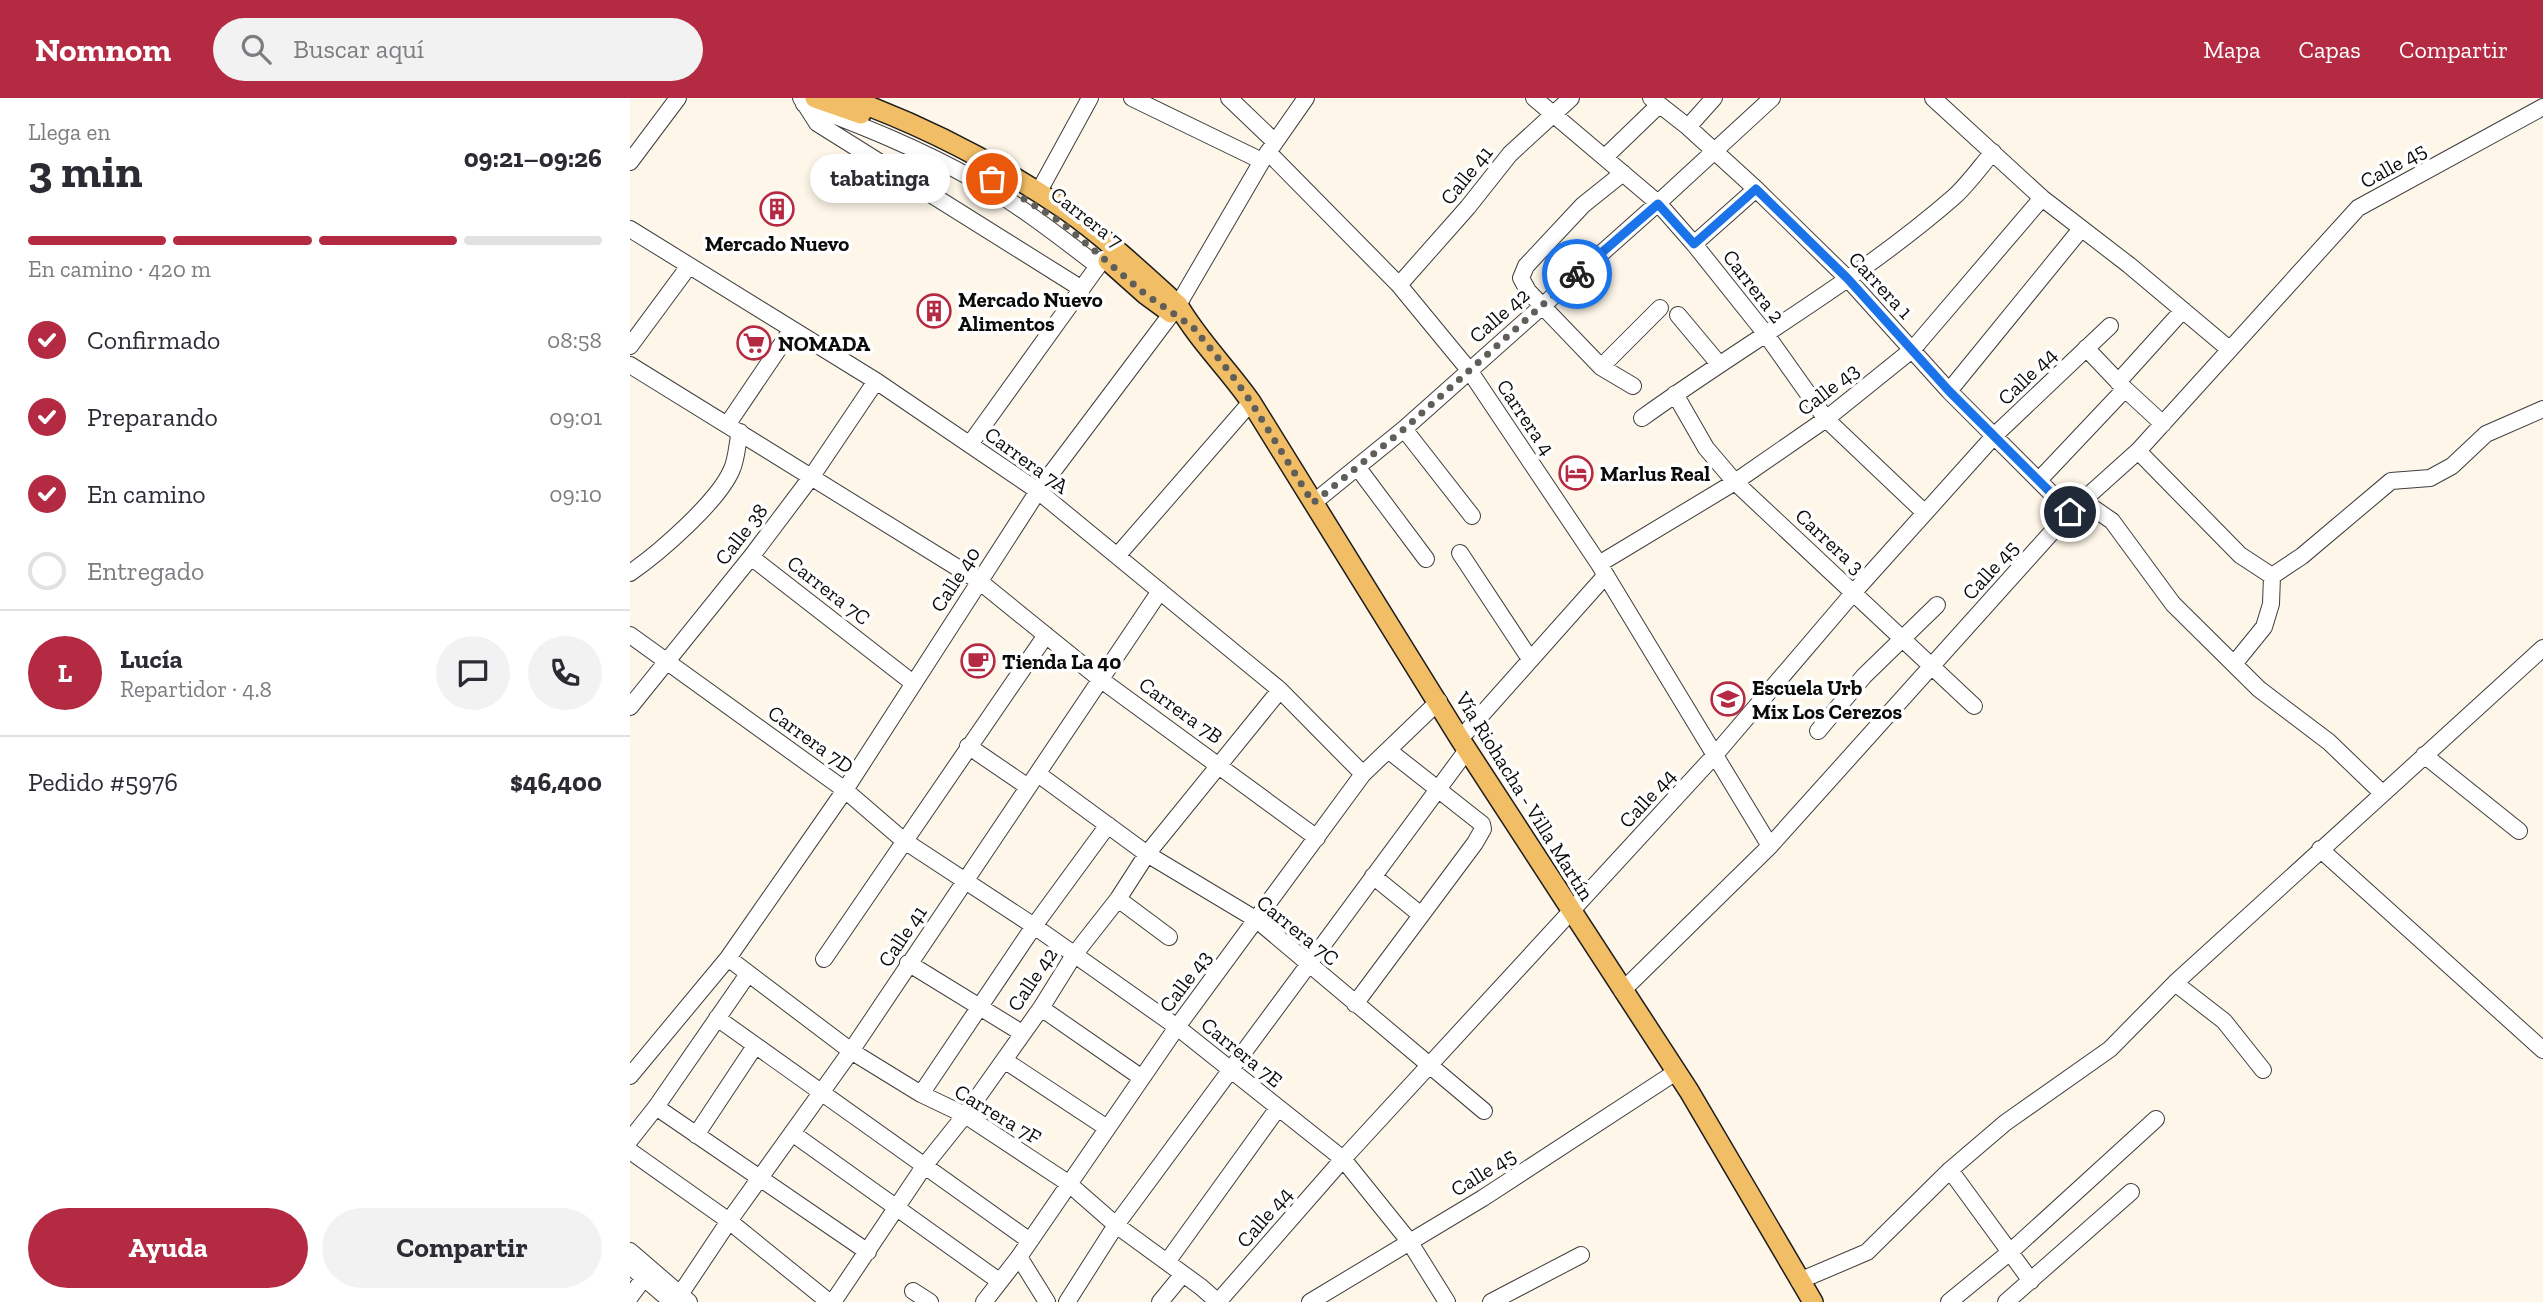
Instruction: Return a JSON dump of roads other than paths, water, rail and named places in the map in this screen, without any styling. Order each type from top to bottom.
[{"type":"main road","name":"Carrera 7","points":[[847,98],[901,117],[956,143],[1038,193],[1068,212],[1104,257]]},
{"type":"main road","name":"Carrera 7","points":[[807,100],[893,126],[952,155],[1052,215],[1179,313]]},
{"type":"main road","name":"Vía Riohacha - Villa Martín","points":[[1179,313],[1251,402],[1464,744],[1696,1102],[1813,1302]]},
{"type":"street","points":[[630,162],[678,98]]},
{"type":"street","points":[[1038,193],[1090,98]]},
{"type":"street","points":[[1132,98],[1269,152]]},
{"type":"street","name":"Carrera 4","points":[[1230,98],[1269,152],[1399,285],[1469,370],[1602,570],[1770,846]]},
{"type":"street","name":"Calle 40","points":[[630,1076],[727,958],[845,790],[1038,491],[1179,313],[1269,152],[1306,98]]},
{"type":"street","name":"Carrera 2","points":[[1534,98],[1658,204],[1694,244],[1765,333],[1826,419],[1925,513]]},
{"type":"street","name":"Calle 41","points":[[1399,285],[1468,207],[1510,154],[1571,98]]},
{"type":"street","points":[[1688,127],[1714,98]]},
{"type":"street","name":"Calle 42","points":[[1313,503],[1404,429],[1658,204],[1772,98]]},
{"type":"street","points":[[1933,98],[2042,198],[2129,265],[2229,349]]},
{"type":"street","points":[[807,100],[817,123],[826,130],[1082,289]]},
{"type":"street","points":[[1605,157],[1655,101]]},
{"type":"street","name":"Carrera 1","points":[[1655,101],[1715,151],[1848,279],[1949,391],[2039,480],[2077,506],[2112,521],[2173,604],[2259,689],[2329,742],[2382,793]]},
{"type":"street","name":"Calle 45","points":[[1622,991],[1770,846],[2077,506],[2138,452],[2358,208],[2543,107]]},
{"type":"street","points":[[1642,418],[1848,279],[1957,194],[1993,152]]},
{"type":"street","points":[[1623,173],[1583,205],[1526,266],[1521,278],[1528,291],[1601,366],[1633,386]]},
{"type":"street","points":[[1694,244],[1756,189]]},
{"type":"street","name":"Calle 43","points":[[1067,1302],[1116,1225],[1438,788],[1464,744],[1602,570],[1826,419],[1913,349],[2042,198]]},
{"type":"street","name":"Carrera 7A","points":[[630,229],[876,381],[1038,491],[1280,690],[1363,774]]},
{"type":"street","points":[[1949,391],[2081,229]]},
{"type":"street","points":[[970,444],[1104,257]]},
{"type":"street","points":[[630,346],[690,266]]},
{"type":"street","points":[[1601,366],[1660,308]]},
{"type":"street","points":[[2039,480],[2122,386],[2183,310]]},
{"type":"street","points":[[1678,315],[1719,364]]},
{"type":"street","name":"Calle 44","points":[[1218,1302],[1343,1159],[1714,756],[1854,592],[1994,436],[2110,326]]},
{"type":"street","points":[[630,573],[647,562],[715,498],[733,468],[733,428],[792,329]]},
{"type":"street","points":[[2086,348],[2163,424]]},
{"type":"street","name":"Carrera 7B","points":[[630,365],[979,582],[1100,679],[1221,765],[1317,838]]},
{"type":"street","name":"Calle 38","points":[[630,706],[751,557],[876,381]]},
{"type":"street","name":"Carrera 3","points":[[1675,394],[1706,448],[1735,482],[1974,706]]},
{"type":"street","points":[[1118,556],[1251,402]]},
{"type":"street","points":[[2272,576],[2302,556],[2391,481],[2430,478],[2452,466],[2486,434],[2543,409]]},
{"type":"street","points":[[1404,429],[1472,516]]},
{"type":"street","points":[[2138,452],[2240,555],[2272,576]]},
{"type":"street","points":[[1358,468],[1426,559]]},
{"type":"street","points":[[1460,553],[1530,659]]},
{"type":"street","name":"Carrera 7C","points":[[751,557],[914,683]]},
{"type":"street","points":[[2234,664],[2264,627],[2271,604],[2272,576]]},
{"type":"street","name":"Calle 41","points":[[679,1300],[729,1221],[851,1051],[1160,591]]},
{"type":"street","points":[[1818,731],[1864,676],[1937,605]]},
{"type":"street","name":"Carrera 7D","points":[[630,635],[845,790],[903,840],[966,880]]},
{"type":"street","points":[[824,959],[1046,635]]},
{"type":"street","points":[[1799,1281],[1867,1252],[1950,1170],[2004,1123],[2110,1049],[2175,983],[2543,648]]},
{"type":"street","name":"Calle 42","points":[[831,1302],[897,1210],[925,1165],[965,1115],[1041,1008],[1074,954],[1118,899],[1147,854],[1280,690]]},
{"type":"street","name":"Calle 43","points":[[984,1302],[1019,1257],[1177,1027],[1363,774],[1439,701]]},
{"type":"street","name":"Carrera 7C","points":[[968,747],[1033,780],[1108,825],[1147,854],[1257,920],[1484,1111]]},
{"type":"street","points":[[1355,1004],[1483,829],[1482,824],[1388,750]]},
{"type":"street","points":[[2424,755],[2519,831]]},
{"type":"street","points":[[921,1094],[1034,926],[1108,825]]},
{"type":"street","points":[[2320,849],[2543,1050]]},
{"type":"street","points":[[1373,876],[1421,915]]},
{"type":"street","name":"Carrera 7E","points":[[966,880],[1177,1027],[1343,1159],[1409,1241],[1447,1302]]},
{"type":"street","points":[[1118,899],[1169,937]]},
{"type":"street","name":"Carrera 7F","points":[[727,958],[851,1051],[921,1094],[965,1115],[1068,1183],[1116,1225],[1218,1302]]},
{"type":"street","points":[[908,963],[1021,1033]]},
{"type":"street","points":[[630,1140],[748,974]]},
{"type":"street","points":[[2175,983],[2224,1021],[2263,1070]]},
{"type":"street","points":[[1041,1008],[1142,1078]]},
{"type":"street","points":[[717,1018],[1030,1241]]},
{"type":"street","points":[[696,1135],[755,1046]]},
{"type":"street","points":[[1004,1060],[1107,1128]]},
{"type":"street","name":"Calle 45","points":[[1310,1302],[1483,1199],[1675,1072]]},
{"type":"street","points":[[656,1107],[867,1252]]},
{"type":"street","points":[[1167,1262],[1278,1108]]},
{"type":"street","points":[[1949,1302],[2010,1252],[2155,1119]]},
{"type":"street","points":[[792,1133],[999,1281]]},
{"type":"street","points":[[630,1151],[729,1221],[831,1302]]},
{"type":"street","points":[[1950,1170],[2031,1281]]},
{"type":"street","points":[[2006,1302],[2131,1192]]},
{"type":"street","points":[[630,1251],[647,1273],[679,1300]]},
{"type":"street","points":[[1491,1302],[1581,1255]]},
{"type":"street","points":[[1019,1257],[1047,1302]]},
{"type":"street","points":[[630,1266],[647,1273]]},
{"type":"street","points":[[630,1297],[647,1273]]},
{"type":"street","points":[[1160,1302],[1183,1274]]},
{"type":"street","points":[[913,1291],[930,1302]]},
{"type":"place","name":"tabatinga","points":[[992,179]]},
{"type":"place","name":"Mercado Nuevo","points":[[777,209]]},
{"type":"place","name":"Mercado Nuevo Alimentos","points":[[934,311]]},
{"type":"place","name":"NOMADA","points":[[754,343]]},
{"type":"place","name":"Marlus Real","points":[[1576,473]]},
{"type":"place","name":"Tienda La 40","points":[[978,661]]},
{"type":"place","name":"Escuela Urb Mix Los Cerezos","points":[[1728,699]]}]
